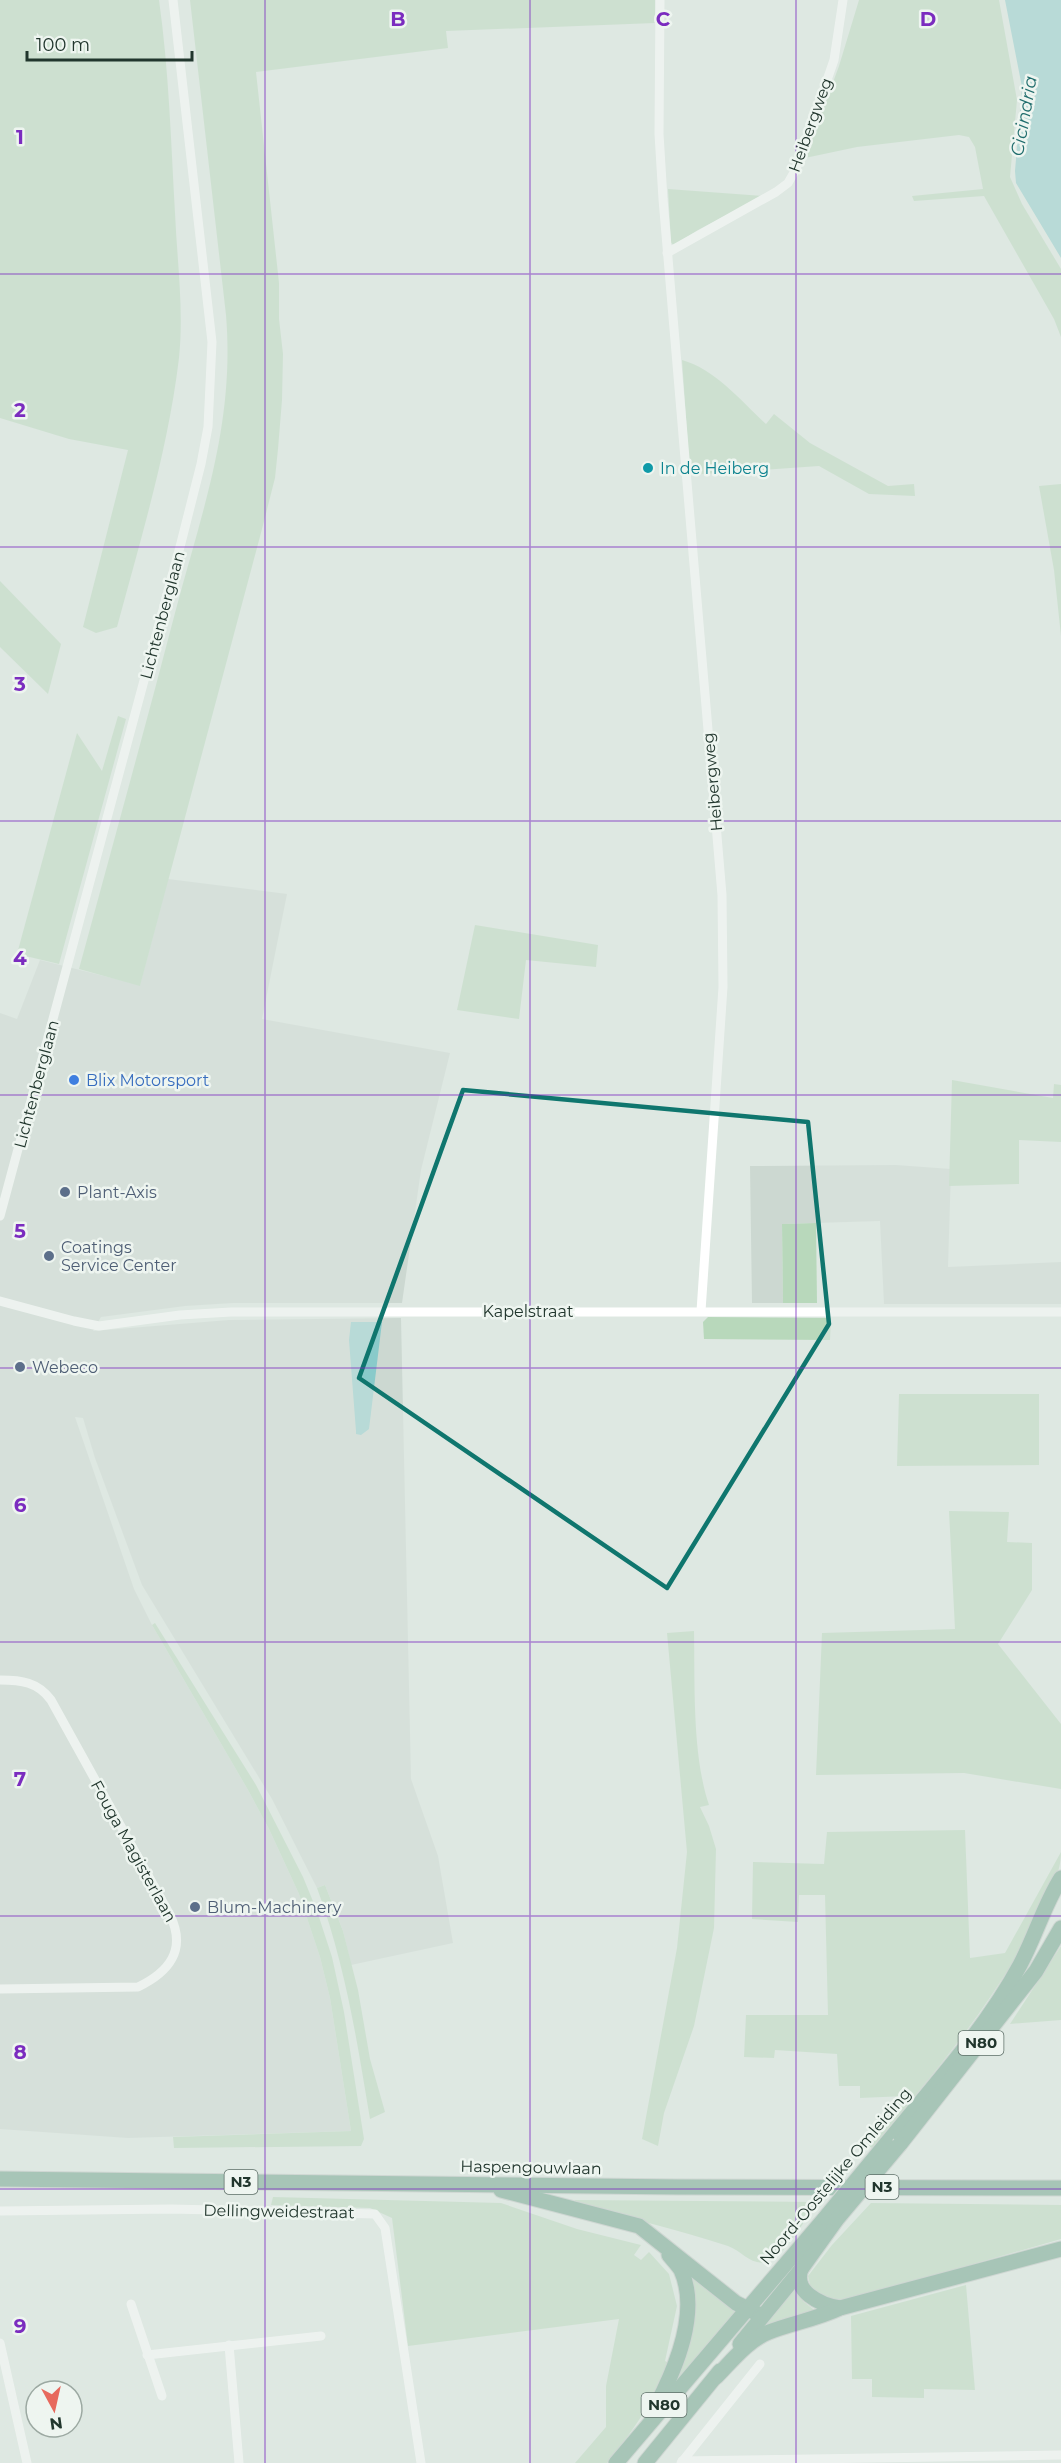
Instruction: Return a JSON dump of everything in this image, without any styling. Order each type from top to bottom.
[{"type":"main road","name":"Noord-Oostelijke Omleiding","points":[[893,2144],[989,2014],[1027,1958],[1057,1897],[1061,1878]]},
{"type":"main road","name":"Noord-Oostelijke Omleiding","points":[[616,2463],[747,2309],[831,2218],[893,2144],[1029,1980],[1059,1934]]},
{"type":"main road","name":"Haspengouwlaan","points":[[0,2179],[1061,2188]]},
{"type":"main road","points":[[1043,2188],[1061,2179]]},
{"type":"main road","points":[[481,2184],[639,2226],[736,2303],[762,2316]]},
{"type":"main road","name":"N80","points":[[799,2272],[831,2218]]},
{"type":"main road","points":[[639,2226],[663,2247],[680,2269],[688,2295],[687,2323],[677,2356],[663,2392],[643,2430]]},
{"type":"main road","points":[[716,2377],[756,2338],[768,2332],[825,2316],[840,2308],[1061,2249]]},
{"type":"main road","name":"Noord-Oostelijke Omleiding","points":[[645,2463],[799,2272]]},
{"type":"main road","points":[[799,2272],[804,2289],[816,2302],[840,2308]]},
{"type":"street","name":"Lichtenberglaan","points":[[0,1216],[181,543],[208,427],[212,342],[173,0]]},
{"type":"street","name":"Heibergweg","points":[[660,0],[659,134],[722,906],[723,987],[701,1311]]},
{"type":"street","name":"Heibergweg","points":[[668,253],[788,183],[796,169],[834,60],[843,0]]},
{"type":"street","name":"Kapelstraat","points":[[0,1300],[74,1322],[99,1326],[180,1315],[231,1312],[1061,1312]]},
{"type":"street","name":"Fouga Magisterlaan","points":[[0,1680],[17,1680],[33,1684],[41,1688],[51,1700],[170,1915],[177,1935],[174,1954],[165,1970],[138,1987],[0,1989]]},
{"type":"street","name":"Dellingweidestraat","points":[[0,2211],[171,2209],[375,2214],[385,2228],[421,2463]]},
{"type":"street","points":[[131,2304],[162,2396]]},
{"type":"street","points":[[147,2355],[321,2336]]},
{"type":"street","points":[[0,2343],[27,2463]]},
{"type":"street","points":[[229,2346],[239,2463]]},
{"type":"street","points":[[681,2462],[760,2364]]},
{"type":"street","points":[[681,2462],[1061,2455]]},
{"type":"highlighted area","points":[[463,1090],[808,1122],[829,1324],[667,1588],[359,1378]]},
{"type":"shaded area","points":[[168,879],[287,894],[262,1019],[450,1053],[421,1170],[402,1303],[233,1303],[185,1306],[101,1317],[93,1331],[229,1320],[401,1318],[411,1779],[438,1856],[453,1943],[351,1965],[343,1931],[325,1885],[317,1888],[272,1799],[142,1585],[95,1458],[83,1418],[75,1417],[134,1589],[152,1625],[248,1790],[299,1894],[320,1957],[330,1998],[351,2131],[128,2138],[0,2129],[0,1013],[17,1019],[40,960],[140,985]]},
{"type":"shaded area","points":[[896,1165],[951,1169],[948,1267],[1061,1262],[1061,1304],[884,1304],[880,1221],[782,1224],[783,1303],[752,1303],[750,1166]]},
{"type":"green space","points":[[0,0],[159,0],[167,80],[180,285],[179,358],[161,460],[117,627],[96,633],[83,627],[128,450],[69,439],[0,418]]},
{"type":"green space","points":[[190,0],[655,0],[655,23],[446,31],[448,48],[256,72],[279,283],[279,319],[283,354],[282,400],[275,478],[140,986],[79,969],[205,503],[214,467],[226,393],[228,355],[226,315]]},
{"type":"green space","points":[[859,0],[999,0],[1017,100],[1010,177],[1022,204],[1061,269],[1061,337],[1054,319],[984,196],[914,201],[912,196],[983,189],[975,147],[969,137],[959,135],[857,147],[805,158],[839,66]]},
{"type":"green space","points":[[668,189],[763,196],[674,245],[671,243]]},
{"type":"green space","points":[[682,360],[694,364],[716,378],[766,424],[774,414],[810,443],[888,486],[914,484],[915,496],[869,494],[819,466],[690,475]]},
{"type":"green space","points":[[1061,484],[1061,636],[1054,570],[1039,486]]},
{"type":"green space","points":[[0,581],[61,644],[48,694],[0,647]]},
{"type":"green space","points":[[118,716],[126,719],[59,964],[17,954],[77,733],[102,771]]},
{"type":"green space","points":[[475,925],[598,945],[596,967],[526,960],[519,1019],[457,1010]]},
{"type":"green space","points":[[952,1080],[1053,1098],[1054,1084],[1061,1085],[1061,1142],[1019,1140],[1019,1184],[949,1186]]},
{"type":"green space","points":[[816,1223],[817,1303],[783,1303],[782,1224]]},
{"type":"green space","points":[[708,1317],[831,1318],[830,1340],[704,1339],[703,1322]]},
{"type":"green space","points":[[899,1394],[1039,1394],[1039,1465],[897,1466]]},
{"type":"green space","points":[[949,1511],[1009,1512],[1007,1542],[1032,1543],[1032,1590],[998,1644],[1061,1724],[1061,1789],[964,1773],[816,1775],[822,1633],[955,1629]]},
{"type":"green space","points":[[155,1623],[256,1785],[303,1877],[317,1911],[332,1957],[344,2012],[364,2139],[361,2146],[174,2148],[173,2137],[351,2131],[330,1998],[320,1957],[299,1894],[269,1829],[152,1625]]},
{"type":"green space","points":[[694,1631],[697,1742],[709,1805],[700,1807],[716,1849],[714,1928],[694,2026],[664,2113],[658,2146],[642,2139],[677,1948],[687,1852],[667,1633]]},
{"type":"green space","points":[[965,1830],[970,1958],[1005,1953],[1061,1852],[1057,1874],[1007,1972],[965,2033],[872,2148],[866,2144],[906,2096],[860,2098],[860,2086],[839,2086],[837,2054],[775,2050],[774,2058],[744,2057],[746,2015],[828,2015],[825,1895],[799,1895],[798,1922],[752,1919],[753,1862],[824,1864],[827,1832]]},
{"type":"green space","points":[[325,1885],[343,1931],[358,1990],[370,2059],[385,2112],[370,2119],[343,1973],[317,1888]]},
{"type":"green space","points":[[1061,1946],[1061,2020],[1010,2024]]},
{"type":"green space","points":[[273,2197],[501,2203],[577,2229],[641,2245],[634,2255],[641,2260],[649,2252],[669,2274],[677,2306],[665,2361],[669,2363],[657,2390],[626,2439],[607,2463],[575,2463],[606,2427],[606,2386],[619,2319],[408,2346],[392,2218],[370,2208],[271,2205]]},
{"type":"green space","points":[[575,2200],[819,2202],[782,2251],[776,2257],[763,2263],[753,2261],[728,2246],[654,2224],[576,2205]]},
{"type":"green space","points":[[871,2203],[1061,2205],[1061,2239],[854,2301],[839,2303],[811,2289],[808,2276],[832,2245]]},
{"type":"green space","points":[[688,2271],[737,2309],[671,2388]]},
{"type":"green space","points":[[794,2285],[804,2302],[817,2312],[761,2330]]},
{"type":"green space","points":[[966,2285],[975,2390],[924,2389],[924,2398],[872,2397],[872,2379],[852,2379],[851,2316]]},
{"type":"water","name":"Cicindria","points":[[1005,0],[1061,0],[1061,258],[1016,183],[1022,87]]},
{"type":"water","points":[[351,1322],[382,1322],[369,1429],[361,1435],[356,1434],[349,1340]]},
{"type":"place","name":"In de Heiberg","points":[[648,468]]},
{"type":"place","name":"Blix Motorsport","points":[[74,1080]]},
{"type":"place","name":"Plant-Axis","points":[[65,1192]]},
{"type":"place","name":"Coatings Service Center","points":[[49,1256]]},
{"type":"place","name":"Webeco","points":[[20,1367]]},
{"type":"place","name":"Blum-Machinery","points":[[195,1907]]}]
